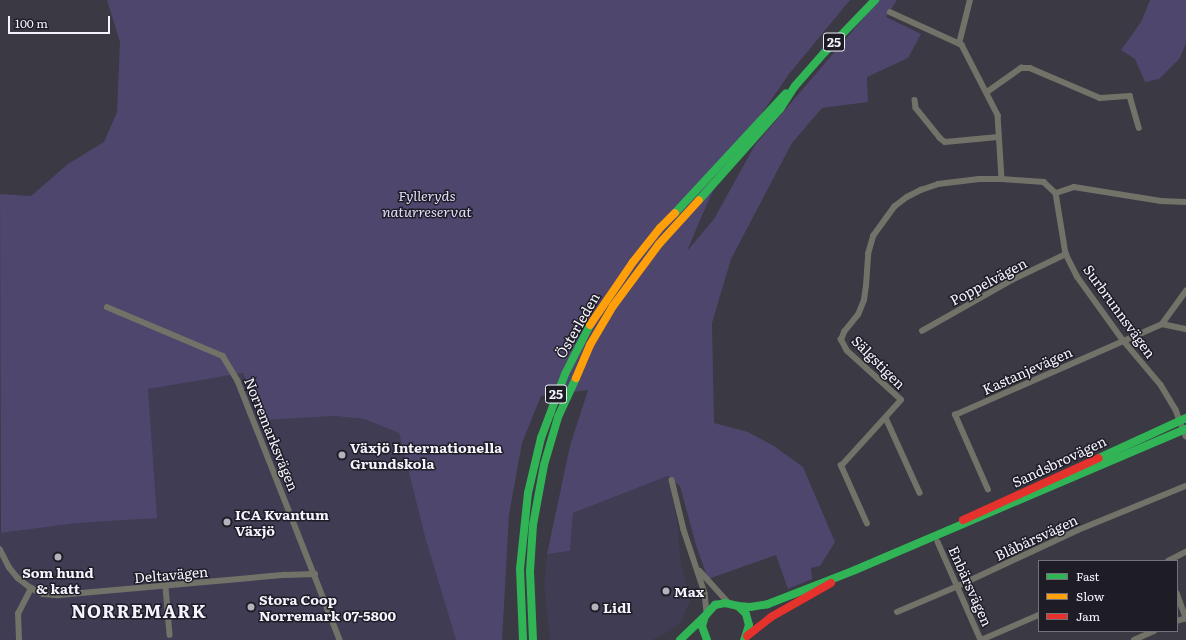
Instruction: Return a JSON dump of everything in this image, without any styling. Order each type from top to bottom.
[{"type":"main road","name":"Österleden","points":[[533,640],[530,571],[533,524],[552,435],[579,366],[613,306],[640,268],[780,109],[795,86],[828,48],[875,0]]},
{"type":"main road","name":"Österleden","points":[[523,640],[520,569],[527,500],[541,438],[565,374],[593,320],[646,245],[660,228],[698,190],[774,104],[795,86]]},
{"type":"main road","name":"Sandsbrovägen","points":[[944,531],[976,512],[1183,419]]},
{"type":"main road","name":"Sandsbrovägen","points":[[706,614],[720,604],[750,607],[768,604],[854,570],[944,531],[980,518],[1185,431]]},
{"type":"main road","name":"Sandsbrovägen","points":[[746,638],[771,617],[854,570]]},
{"type":"main road","points":[[734,605],[746,614],[748,619],[746,638]]},
{"type":"main road","points":[[680,640],[706,614]]},
{"type":"main road","points":[[706,614],[702,626],[707,640]]},
{"type":"street","points":[[959,44],[970,0]]},
{"type":"street","points":[[890,12],[962,45],[988,92],[998,114],[998,136],[1002,179],[1044,182],[1056,193],[1074,187],[1161,201],[1186,202]]},
{"type":"street","points":[[988,92],[1021,68],[1030,68],[1100,98],[1130,96],[1139,128]]},
{"type":"street","points":[[915,100],[916,108],[940,138],[945,142],[998,136]]},
{"type":"street","name":"Sälgstigen","points":[[867,524],[840,466],[886,418],[901,400],[847,351],[841,340],[844,332],[858,315],[864,300],[868,254],[873,236],[894,207],[907,197],[921,190],[938,184],[979,179],[1002,179]]},
{"type":"street","name":"Surbrunnsvägen","points":[[1056,193],[1066,254],[1077,276],[1123,340],[1161,385],[1183,419],[1185,431]]},
{"type":"street","name":"Poppelvägen","points":[[922,331],[1012,280],[1066,254]]},
{"type":"street","points":[[1186,291],[1162,324],[1186,329]]},
{"type":"street","name":"Norremarksvägen","points":[[106,307],[223,356],[238,381],[340,640]]},
{"type":"street","name":"Kastanjevägen","points":[[988,490],[955,415],[1162,324]]},
{"type":"street","points":[[886,418],[920,493]]},
{"type":"street","points":[[672,480],[684,530],[705,593],[706,614]]},
{"type":"street","name":"Blåbärsvägen","points":[[897,612],[958,586],[1078,530],[1186,486]]},
{"type":"street","name":"Enbärsvägen","points":[[938,542],[981,640]]},
{"type":"street","name":"Deltavägen","points":[[0,550],[9,567],[18,578],[31,588],[43,594],[57,595],[284,575],[314,574]]},
{"type":"street","points":[[1170,560],[1186,552]]},
{"type":"street","points":[[697,567],[715,589],[734,605]]},
{"type":"street","points":[[166,586],[170,635]]},
{"type":"street","points":[[19,640],[18,614],[31,588]]},
{"type":"street","points":[[1178,597],[1186,618]]},
{"type":"street","points":[[981,640],[1038,615]]},
{"type":"street","points":[[1134,640],[1152,632]]},
{"type":"shaded area","points":[[243,373],[263,420],[335,416],[364,419],[399,433],[425,537],[456,640],[0,640],[0,530],[1,533],[77,523],[149,419],[147,389]]},
{"type":"shaded area","points":[[668,476],[677,522],[681,565],[690,601],[681,622],[668,632],[652,640],[550,640],[544,585],[547,554],[570,551],[573,513]]},
{"type":"green space","name":"Fylleryds naturreservat","points":[[107,0],[850,0],[789,74],[733,155],[710,197],[687,251],[714,219],[755,145],[879,0],[897,0],[886,17],[921,34],[908,58],[867,77],[868,102],[822,108],[792,143],[731,259],[712,323],[714,423],[748,432],[774,446],[803,467],[835,542],[820,566],[811,568],[812,579],[788,589],[776,555],[708,579],[696,545],[680,486],[668,476],[573,513],[570,551],[547,554],[570,446],[588,390],[541,396],[522,443],[509,515],[502,640],[456,640],[425,537],[399,433],[364,419],[335,416],[263,420],[243,373],[148,389],[157,518],[77,523],[1,533],[0,194],[31,196],[68,164],[104,142],[117,112],[120,42]]},
{"type":"green space","points":[[1150,0],[1186,0],[1186,43],[1180,58],[1159,79],[1145,82],[1135,59],[1121,50],[1141,22]]},
{"type":"traffic: fast","points":[[699,200],[780,109],[795,86],[824,53],[875,0]]},
{"type":"traffic: fast","points":[[675,213],[786,93]]},
{"type":"traffic: fast","points":[[523,640],[520,569],[528,493],[541,438],[565,374],[590,325]]},
{"type":"traffic: fast","points":[[533,640],[530,571],[533,525],[544,465],[558,417],[576,378]]},
{"type":"traffic: fast","points":[[1099,458],[1186,418]]},
{"type":"traffic: fast","points":[[738,606],[750,607],[768,604],[855,570],[1186,429]]},
{"type":"traffic: fast","points":[[707,640],[702,626],[705,616],[715,605],[725,603],[738,606],[746,614],[749,625],[744,640]]},
{"type":"traffic: fast","points":[[680,640],[704,617]]},
{"type":"traffic: slow","points":[[576,378],[590,345],[613,306],[659,244],[699,200]]},
{"type":"traffic: slow","points":[[590,325],[633,262],[660,228],[675,213]]},
{"type":"traffic: jam","points":[[963,520],[1099,458]]},
{"type":"traffic: jam","points":[[747,636],[771,617],[831,583]]},
{"type":"place","name":"Växjö Internationella Grundskola","points":[[342,455]]},
{"type":"place","name":"ICA Kvantum Växjö","points":[[227,522]]},
{"type":"place","name":"Som hund & katt","points":[[58,557]]},
{"type":"place","name":"Max","points":[[666,591]]},
{"type":"place","name":"Stora Coop Norremark 07-5800","points":[[251,607]]},
{"type":"place","name":"Lidl","points":[[595,607]]},
{"type":"district","name":"NORREMARK","points":[[139,611]]}]
